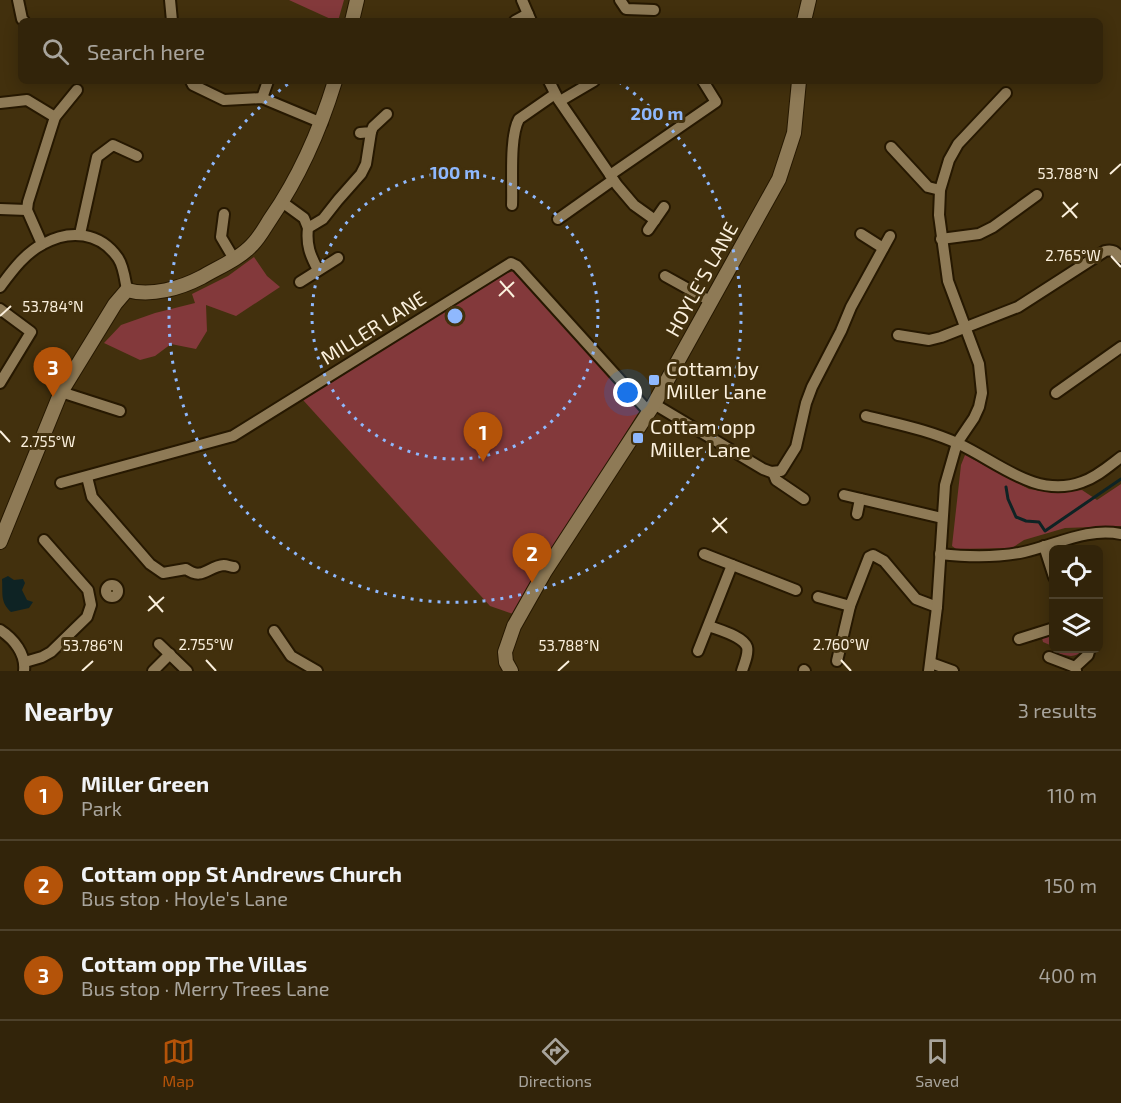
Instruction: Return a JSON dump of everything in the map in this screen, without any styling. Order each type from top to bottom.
[{"type":"street","points":[[18,0],[22,18]]},
{"type":"street","points":[[353,18],[357,0]]},
{"type":"street","points":[[522,0],[530,18]]},
{"type":"street","points":[[620,0],[626,9],[654,10]]},
{"type":"street","points":[[805,18],[809,0]]},
{"type":"street","points":[[172,18],[173,1]]},
{"type":"street","points":[[192,84],[224,100],[262,98],[322,123]]},
{"type":"street","points":[[262,98],[267,84]]},
{"type":"street","points":[[127,290],[135,292],[166,290],[185,286],[234,259],[253,244],[305,163],[322,123],[334,84]]},
{"type":"street","points":[[551,84],[634,206],[655,220]]},
{"type":"street","points":[[512,205],[513,141],[519,119],[588,84]]},
{"type":"street","points":[[558,219],[716,102],[705,84]]},
{"type":"street","name":"HOYLE'S LANE","points":[[511,671],[506,662],[505,652],[514,626],[544,573],[652,408],[779,179],[794,133],[799,84]]},
{"type":"street","points":[[42,244],[27,210],[28,202],[55,117],[77,90]]},
{"type":"street","points":[[953,671],[930,667],[937,607],[945,485],[957,443],[974,418],[982,393],[979,364],[949,287],[941,239],[940,190],[949,160],[958,144],[1006,93]]},
{"type":"street","points":[[0,103],[27,100],[55,117]]},
{"type":"street","points":[[308,228],[323,219],[361,174],[366,164],[366,133],[387,114]]},
{"type":"street","points":[[80,234],[97,157],[113,145],[137,156]]},
{"type":"street","points":[[891,147],[928,187],[940,190]]},
{"type":"street","points":[[941,239],[979,234],[993,227],[1037,195]]},
{"type":"street","points":[[282,202],[303,218],[308,228],[309,254],[318,270]]},
{"type":"street","points":[[648,230],[664,207]]},
{"type":"street","points":[[0,208],[27,210]]},
{"type":"street","points":[[224,213],[221,237],[234,259]]},
{"type":"street","points":[[0,286],[16,266],[42,244],[63,236],[80,234],[95,237],[119,259],[127,290]]},
{"type":"street","points":[[861,234],[884,248]]},
{"type":"street","points":[[652,408],[763,469],[773,472],[781,471],[796,447],[812,387],[841,332],[851,307],[890,236]]},
{"type":"street","points":[[898,335],[929,340],[941,338],[1018,307],[1105,250],[1117,252],[1121,258]]},
{"type":"street","points":[[300,282],[338,258]]},
{"type":"street","name":"MILLER LANE","points":[[61,483],[232,436],[511,263],[518,266],[652,408]]},
{"type":"street","points":[[665,276],[710,301]]},
{"type":"street","points":[[0,542],[61,392],[115,304],[127,290]]},
{"type":"street","points":[[0,309],[31,332],[0,383]]},
{"type":"street","points":[[1056,393],[1121,347]]},
{"type":"street","points":[[61,392],[120,411]]},
{"type":"street","points":[[866,416],[938,435],[1025,480],[1056,488],[1083,482],[1121,457]]},
{"type":"street","points":[[773,472],[776,480],[804,499]]},
{"type":"street","points":[[87,477],[92,497],[150,564],[163,573],[186,570],[192,574],[201,574],[223,565],[234,567]]},
{"type":"street","points":[[844,495],[942,518]]},
{"type":"street","points":[[856,514],[860,499]]},
{"type":"street","points":[[940,554],[997,557],[1080,536],[1112,532],[1121,534]]},
{"type":"street","points":[[0,630],[10,637],[25,666],[51,651],[87,617],[92,605],[90,595],[44,540]]},
{"type":"street","points":[[1044,546],[1049,563]]},
{"type":"street","points":[[704,554],[796,590]]},
{"type":"street","points":[[837,661],[850,606],[868,556],[873,555],[884,561],[916,599],[937,607]]},
{"type":"street","points":[[699,651],[732,565]]},
{"type":"street","points":[[90,595],[106,592]]},
{"type":"street","points":[[818,597],[850,606]]},
{"type":"street","points":[[709,626],[741,640],[747,646],[742,671]]},
{"type":"street","points":[[1019,639],[1049,629]]},
{"type":"street","points":[[274,631],[291,656],[317,671]]},
{"type":"street","points":[[159,644],[187,671]]},
{"type":"street","points":[[1049,657],[1076,669],[1089,653]]},
{"type":"street","points":[[153,671],[170,654]]},
{"type":"shaded area","points":[[289,0],[344,0],[339,18],[328,18]]},
{"type":"shaded area","points":[[254,257],[267,276],[280,287],[236,316],[206,305],[207,331],[196,349],[171,344],[155,356],[140,360],[104,343],[121,325],[155,313],[195,303],[192,294],[228,276]]},
{"type":"shaded area","points":[[514,271],[640,410],[513,614],[490,606],[303,400],[504,274]]},
{"type":"shaded area","points":[[965,455],[1029,489],[1056,493],[1082,490],[1097,500],[1121,484],[1121,526],[1065,528],[1024,540],[1012,548],[956,549],[952,546],[961,465]]},
{"type":"shaded area","points":[[1049,635],[1049,645],[1043,642],[1042,638]]},
{"type":"shaded area","points":[[1055,653],[1079,653],[1074,656]]},
{"type":"water","points":[[8,576],[14,580],[23,579],[25,583],[22,590],[27,600],[33,602],[29,608],[11,612],[5,605],[2,579]]},
{"type":"waterway","points":[[1006,487],[1008,499],[1016,517],[1039,522],[1045,531],[1121,479]]},
{"type":"place","name":"Cottam by Miller Lane","points":[[654,380]]},
{"type":"place","name":"Cottam opp The Villas","points":[[53,397]]},
{"type":"place","name":"Cottam opp Miller Lane","points":[[638,438]]},
{"type":"place","name":"Miller Green","points":[[483,462]]},
{"type":"place","name":"Cottam opp St Andrews Church","points":[[532,583]]}]
